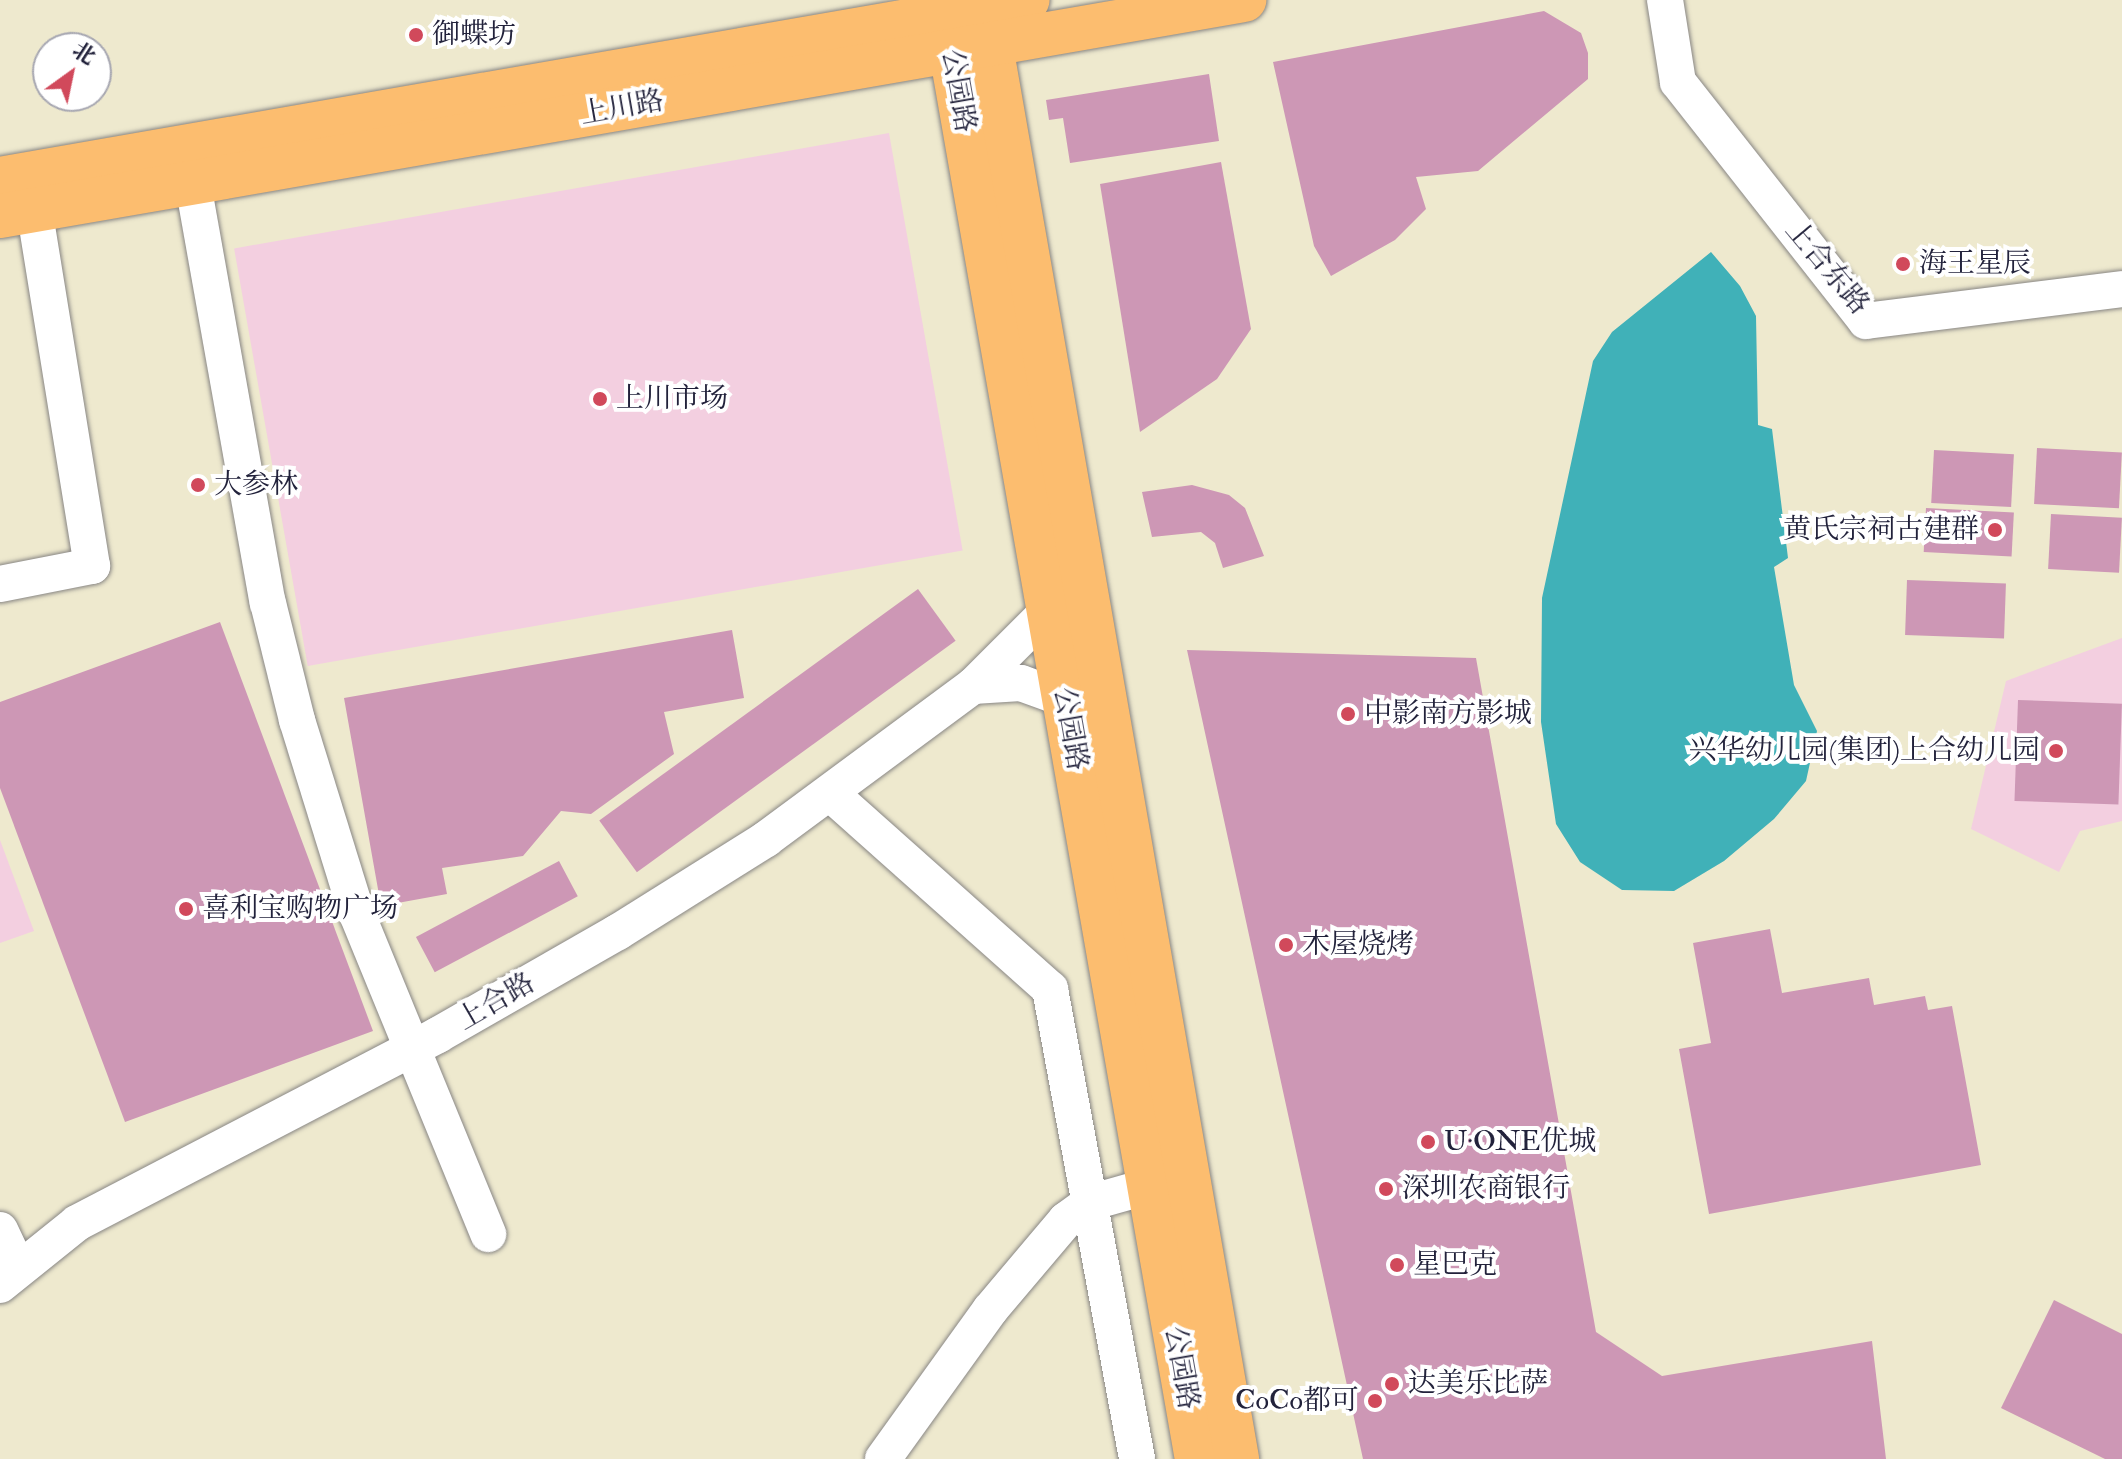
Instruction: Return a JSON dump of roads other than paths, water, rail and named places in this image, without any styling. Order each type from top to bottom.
[{"type":"main road","name":"上川路","points":[[16,195],[966,19],[1028,0]]},
{"type":"main road","name":"上川路","points":[[966,19],[1244,0]]},
{"type":"main road","name":"公园路","points":[[966,19],[1049,610],[1197,1459]]},
{"type":"main road","name":"公园路","points":[[966,19],[1237,1459]]},
{"type":"street","name":"上合东路","points":[[1665,0],[1678,82],[1866,321],[2122,289]]},
{"type":"street","points":[[189,165],[268,603],[297,720],[357,914],[488,1234]]},
{"type":"street","points":[[0,584],[92,566],[16,195]]},
{"type":"street","name":"上合路","points":[[9,1276],[77,1223],[412,1048],[618,932],[830,793],[973,686],[1049,610]]},
{"type":"street","points":[[973,686],[1021,683],[1065,699]]},
{"type":"street","points":[[830,793],[1050,989],[1137,1459]]},
{"type":"street","points":[[883,1459],[990,1310],[1066,1220],[1089,1203],[1149,1186]]},
{"type":"street","points":[[0,1230],[9,1276]]},
{"type":"water","points":[[1711,252],[1740,286],[1756,316],[1758,425],[1772,429],[1788,558],[1774,567],[1794,685],[1817,731],[1806,781],[1774,819],[1724,861],[1674,891],[1622,890],[1580,862],[1556,824],[1541,722],[1542,598],[1593,361],[1612,332]]},
{"type":"place","name":"御蝶坊","points":[[416,35]]},
{"type":"place","name":"海王星辰","points":[[1903,264]]},
{"type":"place","name":"上川市场","points":[[600,399]]},
{"type":"place","name":"大参林","points":[[198,485]]},
{"type":"place","name":"黄氏宗祠古建群","points":[[1995,530]]},
{"type":"place","name":"中影南方影城","points":[[1348,714]]},
{"type":"place","name":"兴华幼儿园(集团)上合幼儿园","points":[[2056,751]]},
{"type":"place","name":"喜利宝购物广场","points":[[186,909]]},
{"type":"place","name":"木屋烧烤","points":[[1286,945]]},
{"type":"place","name":"U·ONE优城","points":[[1428,1142]]},
{"type":"place","name":"深圳农商银行","points":[[1386,1189]]},
{"type":"place","name":"星巴克","points":[[1397,1265]]},
{"type":"place","name":"达美乐比萨","points":[[1392,1384]]},
{"type":"place","name":"CoCo都可","points":[[1375,1401]]}]
